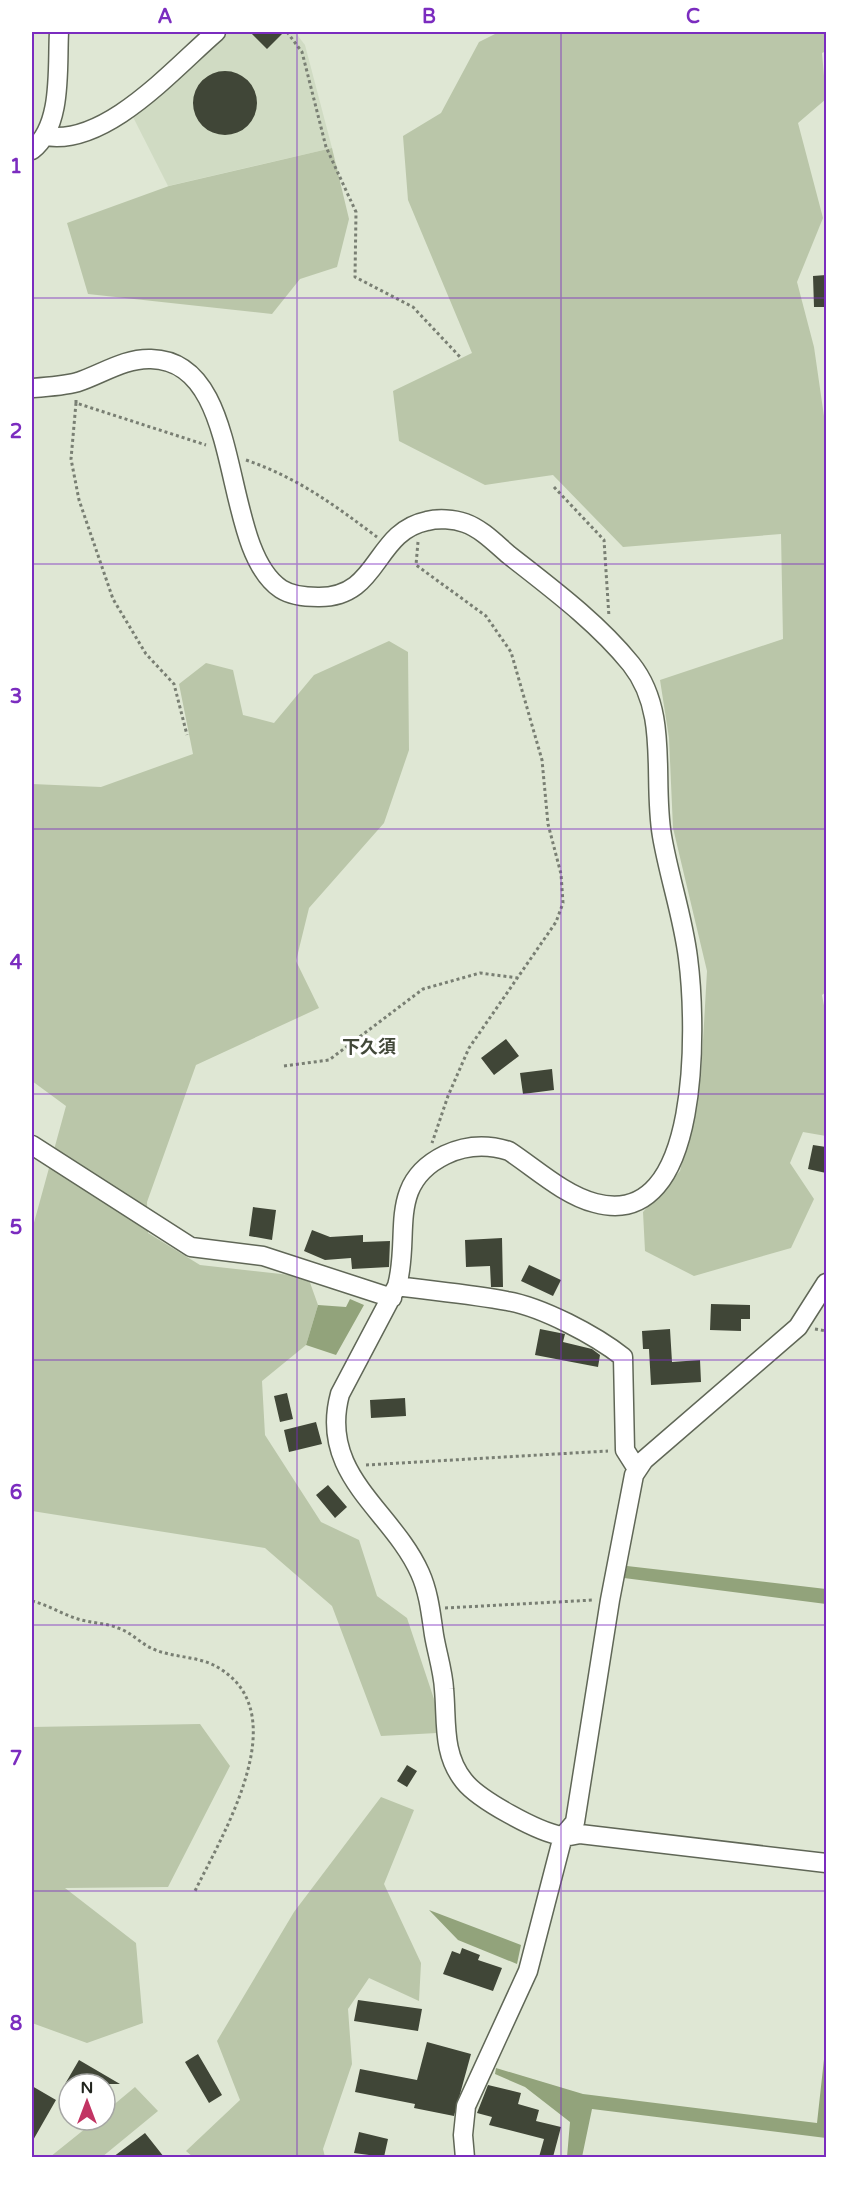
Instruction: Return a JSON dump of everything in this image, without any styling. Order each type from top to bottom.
[{"type":"street","points":[[32,150],[45,136],[55,93],[59,32]]},
{"type":"street","points":[[45,136],[74,137],[117,116],[216,32]]},
{"type":"street","points":[[32,388],[77,382],[134,360],[154,358],[169,362],[189,373],[205,391],[215,415],[254,550],[267,576],[283,591],[303,597],[328,597],[349,592],[369,574],[388,545],[401,532],[416,524],[444,520],[465,523],[483,534],[545,583],[611,642],[633,666],[649,694],[657,725],[657,800],[661,836],[688,955],[693,1013],[690,1078],[678,1149],[663,1180],[652,1191],[637,1200],[609,1205],[577,1197],[508,1151],[499,1148],[475,1146],[455,1150],[429,1163],[417,1174],[408,1192],[403,1213],[401,1271],[394,1292],[338,1402],[337,1439],[346,1467],[362,1494],[401,1542],[420,1573],[431,1609],[444,1687],[446,1738],[451,1761],[464,1782],[483,1797],[537,1827],[564,1836],[580,1834],[826,1863]]},
{"type":"street","points":[[32,1145],[191,1247],[264,1256],[394,1292],[509,1301],[554,1318],[611,1348],[622,1358],[625,1450],[638,1469]]},
{"type":"street","points":[[465,2157],[463,2135],[466,2106],[528,1971],[564,1836],[575,1822],[610,1600],[632,1484],[638,1469],[644,1460],[798,1327],[826,1283]]},
{"type":"path","points":[[287,32],[302,52],[326,147],[356,212],[355,277],[413,307],[461,358]]},
{"type":"path","points":[[76,403],[71,459],[79,500],[113,599],[146,654],[174,684],[187,735]]},
{"type":"path","points":[[554,487],[604,540],[611,642]]},
{"type":"path","points":[[416,524],[418,534],[416,565],[486,616],[511,652],[542,760],[548,824],[561,874],[563,903],[556,922],[469,1048],[448,1096],[429,1163]]},
{"type":"path","points":[[284,1066],[328,1060],[423,989],[480,974],[518,978]]},
{"type":"path","points":[[346,1467],[625,1450]]},
{"type":"path","points":[[431,1609],[610,1600]]},
{"type":"path","points":[[32,1601],[78,1619],[119,1628],[153,1650],[207,1661],[224,1670],[240,1686],[252,1709],[254,1738],[248,1772],[228,1824],[194,1893]]},
{"type":"shaded area","points":[[218,32],[295,32],[305,45],[332,148],[168,186],[132,115]]},
{"type":"shaded area","points":[[499,32],[826,32],[826,51],[822,53],[826,99],[798,123],[823,218],[797,282],[814,347],[826,430],[826,992],[822,995],[826,1016],[826,1136],[803,1132],[790,1163],[814,1199],[791,1248],[694,1276],[645,1251],[643,1212],[680,1171],[701,1076],[707,971],[673,828],[669,738],[660,680],[783,639],[781,534],[623,547],[553,475],[485,485],[399,441],[393,391],[472,353],[408,200],[403,136],[441,113],[479,42]]},
{"type":"shaded area","points":[[332,148],[349,219],[337,267],[300,279],[272,314],[88,294],[67,223],[169,186]]},
{"type":"shaded area","points":[[389,641],[408,652],[409,750],[384,823],[309,908],[296,961],[319,1008],[196,1065],[147,1202],[148,1233],[200,1265],[308,1277],[318,1305],[306,1345],[262,1381],[265,1435],[321,1522],[359,1540],[377,1596],[407,1618],[437,1708],[437,1733],[381,1736],[332,1606],[265,1548],[32,1511],[32,1230],[66,1106],[32,1081],[32,784],[101,787],[193,754],[179,684],[206,663],[233,670],[243,715],[274,723],[314,675]]},
{"type":"shaded area","points":[[350,1299],[364,1305],[336,1355],[306,1345],[318,1305],[346,1307]]},
{"type":"shaded area","points":[[627,1566],[826,1589],[826,1604],[624,1578]]},
{"type":"shaded area","points":[[200,1724],[230,1766],[168,1887],[65,1888],[136,1943],[143,2023],[87,2043],[32,2023],[32,1727]]},
{"type":"shaded area","points":[[381,1797],[414,1810],[384,1884],[421,1963],[419,2001],[369,1978],[348,2009],[352,2064],[323,2149],[325,2157],[193,2157],[186,2151],[240,2100],[217,2041],[294,1912]]},
{"type":"shaded area","points":[[429,1910],[521,1945],[517,1964],[458,1940]]},
{"type":"shaded area","points":[[826,2041],[826,2138],[592,2109],[582,2157],[567,2157],[570,2122],[525,2087],[495,2074],[496,2068],[583,2094],[817,2123]]},
{"type":"shaded area","points":[[135,2087],[158,2111],[102,2157],[50,2157],[81,2132],[117,2132],[117,2102]]},
{"type":"building","points":[[250,32],[284,32],[267,49]]},
{"type":"building","points":[[225,71],[248,80],[257,103],[248,126],[225,135],[202,126],[193,103],[202,80]]},
{"type":"building","points":[[826,275],[826,307],[814,307],[813,276]]},
{"type":"building","points":[[506,1039],[519,1056],[494,1075],[481,1058]]},
{"type":"building","points":[[552,1069],[554,1090],[523,1094],[520,1073]]},
{"type":"building","points":[[813,1145],[826,1147],[826,1173],[808,1169]]},
{"type":"building","points":[[253,1207],[276,1210],[272,1240],[249,1236]]},
{"type":"building","points":[[312,1230],[330,1237],[363,1235],[363,1242],[390,1241],[389,1267],[352,1269],[351,1258],[325,1260],[304,1251]]},
{"type":"building","points":[[502,1238],[503,1287],[491,1287],[490,1266],[466,1267],[465,1240]]},
{"type":"building","points":[[529,1265],[561,1280],[553,1296],[521,1281]]},
{"type":"building","points":[[711,1304],[750,1305],[750,1319],[741,1319],[741,1331],[710,1330]]},
{"type":"building","points":[[540,1329],[565,1334],[563,1342],[592,1349],[600,1355],[598,1367],[535,1355]]},
{"type":"building","points":[[670,1329],[672,1362],[700,1360],[701,1382],[651,1385],[649,1349],[643,1349],[642,1331]]},
{"type":"building","points":[[287,1393],[293,1419],[280,1422],[274,1396]]},
{"type":"building","points":[[405,1398],[406,1416],[371,1418],[370,1400]]},
{"type":"building","points":[[316,1422],[322,1444],[289,1452],[284,1430]]},
{"type":"building","points":[[328,1485],[347,1507],[335,1518],[316,1495]]},
{"type":"building","points":[[407,1765],[417,1771],[407,1787],[397,1781]]},
{"type":"building","points":[[462,1948],[480,1955],[478,1960],[502,1968],[493,1991],[443,1974],[452,1951],[460,1954]]},
{"type":"building","points":[[358,2000],[422,2009],[418,2031],[354,2021]]},
{"type":"building","points":[[427,2042],[471,2054],[454,2116],[414,2108],[415,2104],[355,2092],[360,2069],[417,2080]]},
{"type":"building","points":[[198,2054],[222,2095],[209,2103],[185,2062]]},
{"type":"building","points":[[79,2060],[100,2072],[72,2072]]},
{"type":"building","points":[[488,2085],[521,2093],[518,2104],[539,2110],[536,2121],[561,2127],[553,2157],[539,2157],[544,2139],[489,2125],[492,2117],[477,2113]]},
{"type":"building","points":[[32,2086],[56,2100],[32,2142]]},
{"type":"building","points":[[359,2132],[388,2139],[384,2157],[354,2153]]},
{"type":"building","points":[[145,2133],[164,2157],[113,2157]]},
{"type":"district","name":"下久須","points":[[369,1047]]}]
